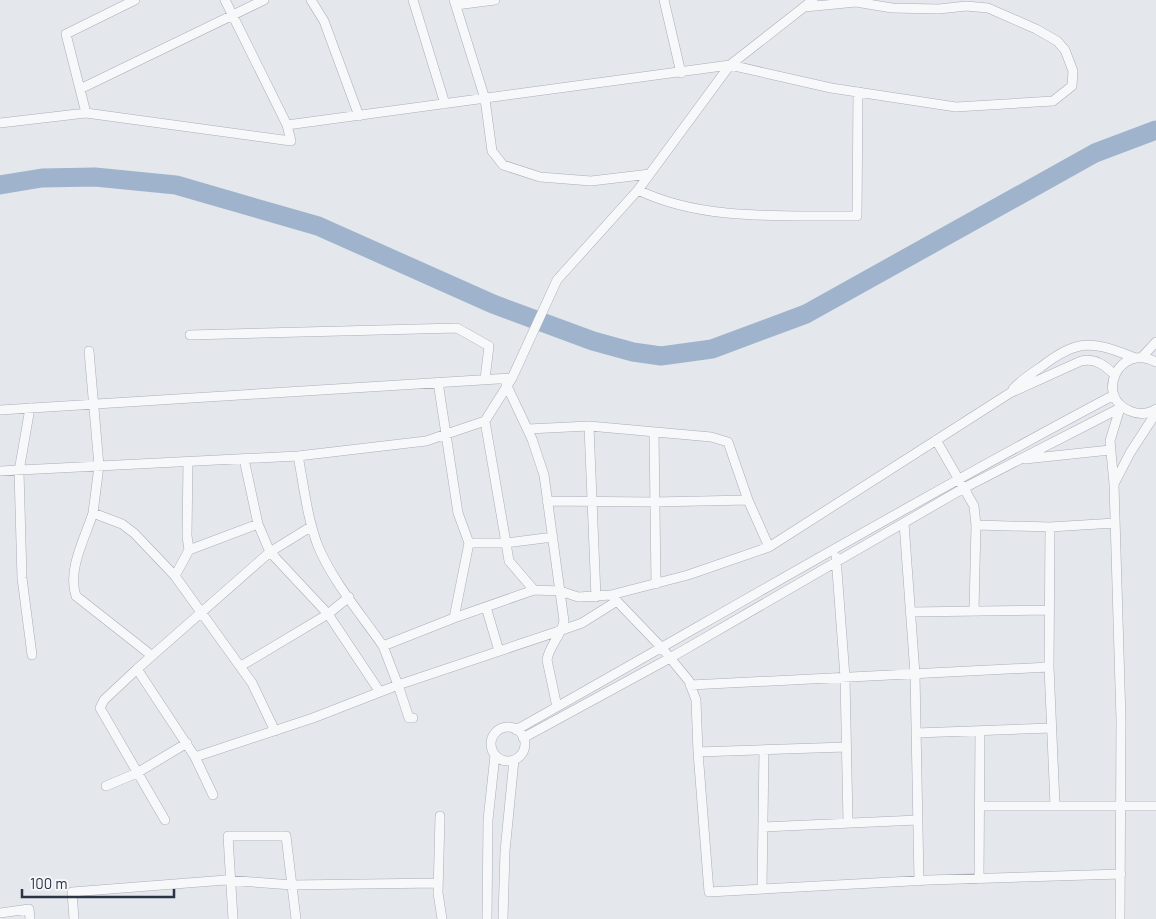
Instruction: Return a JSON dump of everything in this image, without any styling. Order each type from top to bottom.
[{"type":"street","points":[[86,112],[66,34],[135,0]]},
{"type":"street","points":[[0,123],[86,112],[291,141],[287,125],[224,0]]},
{"type":"street","points":[[80,90],[264,0]]},
{"type":"street","points":[[311,0],[324,21],[359,116]]},
{"type":"street","points":[[413,0],[445,104]]},
{"type":"street","points":[[495,0],[455,3],[485,99],[492,152],[504,165],[540,177],[591,181],[650,174]]},
{"type":"street","points":[[664,0],[681,73]]},
{"type":"street","points":[[0,471],[298,456],[426,441],[484,421],[511,377],[557,280],[638,190],[730,65],[813,0]]},
{"type":"street","points":[[287,125],[730,65],[858,92],[956,106],[1053,101],[1072,86],[1073,71],[1065,50],[1057,41],[1036,29],[988,8],[966,6],[939,9],[892,8],[856,2],[803,6]]},
{"type":"street","points":[[638,190],[677,205],[722,212],[857,216],[858,92]]},
{"type":"street","points":[[190,335],[457,328],[489,346],[485,380]]},
{"type":"street","points":[[1156,342],[1138,358],[1123,364],[1115,375],[1114,395],[1121,407],[1140,414],[1156,409]]},
{"type":"street","points":[[195,757],[398,685],[582,623],[614,598],[769,547],[1010,393],[1048,361],[1071,347],[1083,344],[1102,346],[1156,362]]},
{"type":"street","points":[[89,351],[99,466],[93,512],[75,568],[72,586],[76,596],[151,655]]},
{"type":"street","points":[[1010,393],[1090,359],[1098,361],[1115,375]]},
{"type":"street","points":[[0,410],[511,377]]},
{"type":"street","points":[[511,377],[544,475],[553,537],[564,622],[562,630],[548,653],[547,660],[557,707]]},
{"type":"street","points":[[438,382],[448,435],[458,512],[469,543],[454,618]]},
{"type":"street","points":[[516,730],[958,478],[1114,395]]},
{"type":"street","points":[[1120,919],[1121,720],[1114,484],[1110,450],[1114,424],[1121,407]]},
{"type":"street","points":[[523,738],[670,658],[964,488],[1121,407]]},
{"type":"street","points":[[30,408],[19,471],[22,578],[32,655]]},
{"type":"street","points":[[1114,484],[1130,453],[1156,413]]},
{"type":"street","points":[[484,421],[509,561],[534,590]]},
{"type":"street","points":[[528,429],[588,426],[712,437],[728,442],[748,500],[769,547]]},
{"type":"street","points":[[588,426],[596,597]]},
{"type":"street","points":[[654,432],[656,584]]},
{"type":"street","points":[[936,440],[974,506],[976,525],[974,610]]},
{"type":"street","points":[[1019,460],[1110,450]]},
{"type":"street","points":[[298,456],[318,547],[349,597],[383,646],[409,718],[413,718]]},
{"type":"street","points":[[244,459],[258,524],[270,552],[328,614],[380,692]]},
{"type":"street","points":[[175,576],[189,550],[187,536],[188,462]]},
{"type":"street","points":[[547,501],[654,502],[748,500]]},
{"type":"street","points":[[93,512],[122,524],[134,533],[175,576],[241,666],[252,683],[275,730]]},
{"type":"street","points":[[904,523],[915,674],[919,881]]},
{"type":"street","points":[[976,525],[1050,527],[1115,523]]},
{"type":"street","points":[[189,550],[258,524]]},
{"type":"street","points":[[165,820],[100,708],[104,700],[151,655],[270,552],[312,526]]},
{"type":"street","points":[[1050,527],[1049,668],[1055,805]]},
{"type":"street","points":[[469,543],[506,543],[553,537]]},
{"type":"street","points":[[834,550],[837,562],[845,677],[848,822]]},
{"type":"street","points":[[383,646],[454,618],[534,590],[560,591],[578,597],[614,598],[662,648],[690,685],[696,700],[698,752],[709,892],[919,881],[1121,874]]},
{"type":"street","points":[[241,666],[328,614],[349,597]]},
{"type":"street","points":[[486,607],[499,651]]},
{"type":"street","points":[[910,612],[1049,610]]},
{"type":"street","points":[[690,685],[1049,668]]},
{"type":"street","points":[[137,669],[195,757],[213,796]]},
{"type":"street","points":[[487,919],[488,820],[495,755],[491,746],[493,736],[506,727],[516,730],[523,738],[522,753],[514,760],[504,760],[495,755]]},
{"type":"street","points":[[916,733],[1052,728]]},
{"type":"street","points":[[979,879],[980,731]]},
{"type":"street","points":[[106,786],[137,774],[186,743]]},
{"type":"street","points":[[698,752],[846,747]]},
{"type":"street","points":[[762,889],[764,750]]},
{"type":"street","points":[[503,919],[505,851],[514,760]]},
{"type":"street","points":[[980,806],[1156,806]]},
{"type":"street","points":[[440,816],[438,883],[442,919]]},
{"type":"street","points":[[763,827],[918,820]]},
{"type":"street","points":[[233,919],[228,836],[286,836],[296,919]]},
{"type":"street","points":[[74,919],[72,892],[231,880],[292,886],[438,883]]},
{"type":"street","points":[[0,913],[29,909],[30,919]]},
{"type":"waterway","points":[[0,185],[42,178],[95,177],[176,185],[318,226],[493,304],[593,341],[633,352],[661,356],[712,349],[806,314],[1095,153],[1156,130]]}]
